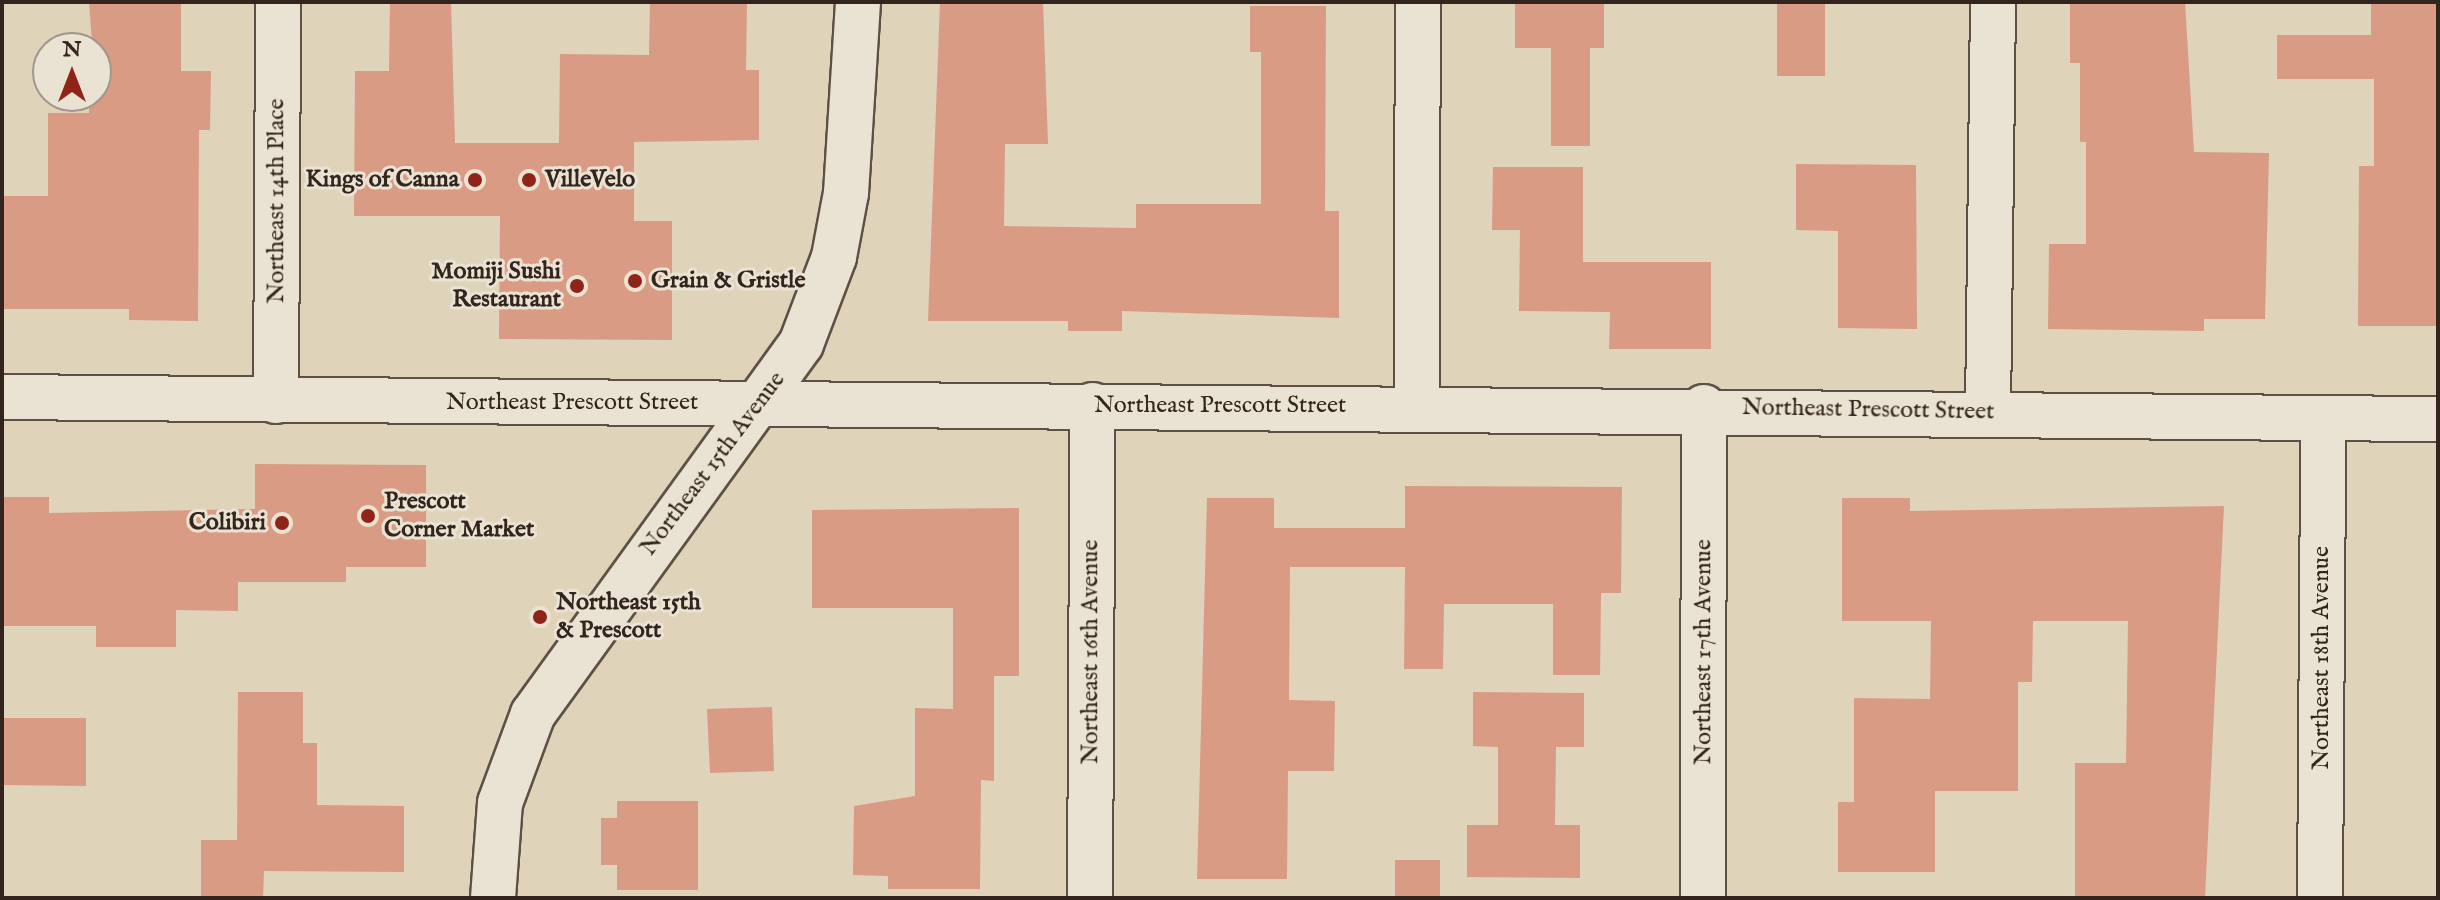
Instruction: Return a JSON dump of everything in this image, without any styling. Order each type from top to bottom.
[{"type":"street","name":"Northeast 14th Place","points":[[276,401],[278,2]]},
{"type":"street","name":"Northeast 15th Avenue","points":[[493,898],[500,803],[533,714],[801,344],[834,257],[855,111],[858,2]]},
{"type":"street","points":[[1417,407],[1418,2]]},
{"type":"street","points":[[1988,412],[1993,2]]},
{"type":"street","name":"Northeast Prescott Street","points":[[2,397],[1704,407],[2438,419]]},
{"type":"street","name":"Northeast 16th Avenue","points":[[1090,898],[1093,405]]},
{"type":"street","name":"Northeast 17th Avenue","points":[[1703,898],[1704,407]]},
{"type":"street","name":"Northeast 18th Avenue","points":[[2320,898],[2323,418]]},
{"type":"building","points":[[89,2],[181,2],[181,71],[211,71],[210,130],[199,130],[198,321],[129,320],[129,309],[2,309],[2,196],[48,196],[48,113],[112,112],[112,32],[91,32]]},
{"type":"building","points":[[390,2],[451,2],[455,143],[559,143],[560,54],[649,55],[650,2],[747,2],[746,70],[759,70],[759,140],[634,142],[634,221],[672,221],[672,340],[499,339],[500,216],[354,216],[355,71],[389,71]]},
{"type":"building","points":[[940,2],[1043,2],[1048,144],[1005,144],[1004,226],[1136,228],[1136,204],[1261,204],[1261,52],[1250,52],[1250,6],[1326,6],[1325,211],[1339,211],[1339,318],[1122,311],[1122,331],[1068,331],[1068,321],[928,321]]},
{"type":"building","points":[[1515,2],[1604,2],[1604,48],[1590,48],[1590,146],[1551,146],[1551,48],[1515,48]]},
{"type":"building","points":[[1777,2],[1825,2],[1825,76],[1777,76]]},
{"type":"building","points":[[2070,2],[2185,2],[2194,152],[2269,153],[2265,319],[2204,319],[2204,331],[2048,329],[2049,244],[2086,244],[2086,142],[2080,142],[2080,63],[2070,63]]},
{"type":"building","points":[[2371,2],[2438,2],[2438,326],[2358,326],[2359,166],[2374,166],[2374,79],[2277,79],[2277,35],[2371,35]]},
{"type":"building","points":[[1796,164],[1916,165],[1917,329],[1838,328],[1838,231],[1796,230]]},
{"type":"building","points":[[1493,167],[1583,167],[1583,262],[1711,262],[1711,349],[1609,349],[1610,312],[1519,311],[1520,230],[1492,230]]},
{"type":"building","points":[[255,464],[426,465],[426,567],[346,567],[346,582],[238,582],[238,611],[176,610],[176,647],[96,647],[96,626],[2,626],[2,497],[49,497],[49,513],[255,509]]},
{"type":"building","points":[[1405,486],[1622,487],[1621,593],[1601,593],[1600,675],[1553,675],[1553,604],[1444,604],[1443,669],[1404,669],[1405,567],[1290,567],[1289,700],[1335,701],[1334,771],[1288,771],[1287,879],[1197,879],[1207,498],[1274,498],[1274,528],[1405,528]]},
{"type":"building","points":[[1842,498],[1910,498],[1910,511],[2224,506],[2205,898],[2075,898],[2075,763],[2126,763],[2128,621],[2033,621],[2032,682],[2018,682],[2018,791],[1935,791],[1935,872],[1838,872],[1838,802],[1854,802],[1854,698],[1930,699],[1931,621],[1842,621]]},
{"type":"building","points":[[1019,508],[1019,676],[994,676],[994,781],[981,780],[980,889],[888,889],[888,876],[853,875],[854,806],[915,796],[915,708],[953,709],[953,608],[812,608],[812,510]]},
{"type":"building","points":[[238,692],[303,692],[303,743],[317,743],[317,805],[404,806],[404,872],[264,871],[263,898],[201,898],[201,840],[237,840]]},
{"type":"building","points":[[1473,692],[1584,693],[1584,747],[1556,747],[1555,825],[1580,825],[1580,878],[1467,877],[1467,825],[1498,825],[1498,747],[1473,746]]},
{"type":"building","points":[[772,707],[774,771],[710,773],[707,709]]},
{"type":"building","points":[[2,718],[86,718],[86,786],[2,785]]},
{"type":"building","points":[[617,801],[698,801],[698,890],[617,890],[617,865],[601,865],[601,818],[617,818]]},
{"type":"building","points":[[1395,860],[1440,860],[1440,898],[1395,898]]},
{"type":"place","name":"Kings of Canna","points":[[475,180]]},
{"type":"place","name":"VilleVelo","points":[[529,180]]},
{"type":"place","name":"Grain & Gristle","points":[[635,281]]},
{"type":"place","name":"Momiji Sushi Restaurant","points":[[577,286]]},
{"type":"place","name":"Prescott Corner Market","points":[[368,516]]},
{"type":"place","name":"Colibiri","points":[[282,523]]},
{"type":"place","name":"Northeast 15th & Prescott","points":[[540,617]]}]
